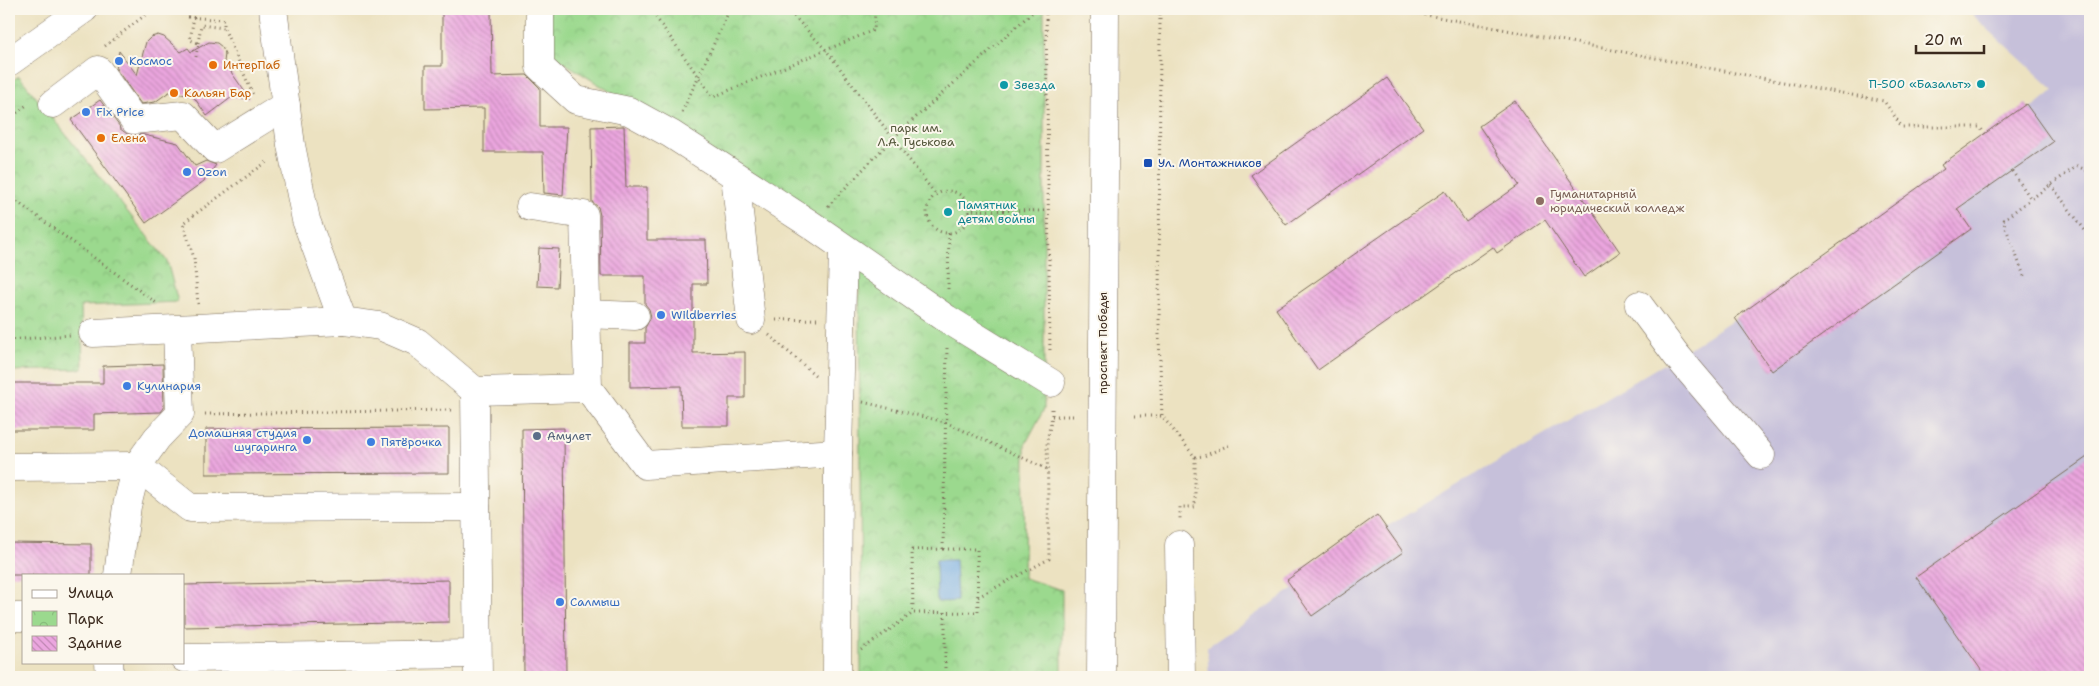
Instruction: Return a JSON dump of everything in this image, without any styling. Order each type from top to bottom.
[{"type":"main road","points":[[9,62],[84,9]]},
{"type":"main road","points":[[273,9],[275,112],[291,145],[306,220],[343,321]]},
{"type":"main road","points":[[540,9],[540,67],[576,100],[629,111],[671,134],[810,224],[947,318],[1051,383]]},
{"type":"main road","name":"проспект Победы","points":[[1101,677],[1105,9]]},
{"type":"main road","points":[[53,104],[98,70],[134,120],[183,115],[215,149],[275,112]]},
{"type":"main road","points":[[735,176],[751,320]]},
{"type":"main road","points":[[530,207],[584,215],[588,388],[645,465],[838,453]]},
{"type":"main road","points":[[837,677],[838,453],[844,248]]},
{"type":"main road","points":[[1640,305],[1677,356],[1761,455]]},
{"type":"main road","points":[[586,314],[634,316]]},
{"type":"main road","points":[[93,333],[343,321],[380,326],[417,342],[475,400],[477,666],[185,658]]},
{"type":"main road","points":[[118,574],[127,506],[137,466],[157,438],[180,414],[189,329]]},
{"type":"main road","points":[[475,400],[588,388]]},
{"type":"main road","points":[[9,467],[137,466],[190,508],[476,507]]},
{"type":"main road","points":[[1180,545],[1181,677]]},
{"type":"main road","points":[[9,617],[22,617]]},
{"type":"main road","points":[[110,664],[110,677]]},
{"type":"path","points":[[650,9],[713,97],[874,30],[875,9]]},
{"type":"path","points":[[671,134],[730,9]]},
{"type":"path","points":[[787,9],[826,50],[936,195]]},
{"type":"path","points":[[810,224],[893,138],[1036,9]]},
{"type":"path","points":[[978,597],[1049,559],[1047,441],[1052,416],[1046,9]]},
{"type":"path","points":[[1160,9],[1159,337],[1162,416],[1195,457],[1196,507],[1180,507]]},
{"type":"path","points":[[1395,9],[1884,101],[1902,127],[1980,127],[1985,134]]},
{"type":"path","points":[[188,17],[224,20],[224,28],[275,112]]},
{"type":"path","points":[[194,17],[190,40],[198,43]]},
{"type":"path","points":[[196,57],[201,25],[224,28]]},
{"type":"path","points":[[189,329],[194,258],[183,223],[291,145]]},
{"type":"path","points":[[2024,276],[2003,220],[2077,166],[2090,172]]},
{"type":"path","points":[[2012,172],[2032,199]]},
{"type":"path","points":[[2051,185],[2087,233]]},
{"type":"path","points":[[941,192],[954,192],[964,199],[968,210],[963,226],[949,232],[936,229],[928,218],[928,205],[941,192]]},
{"type":"path","points":[[9,196],[189,329]]},
{"type":"path","points":[[968,210],[1048,212]]},
{"type":"path","points":[[943,549],[949,232]]},
{"type":"path","points":[[751,320],[842,318]]},
{"type":"path","points":[[751,320],[840,396],[945,422],[1047,469]]},
{"type":"path","points":[[9,340],[93,333]]},
{"type":"path","points":[[180,414],[475,400]]},
{"type":"path","points":[[1052,416],[1081,416]]},
{"type":"path","points":[[1135,416],[1162,416]]},
{"type":"path","points":[[1195,457],[1204,456],[1229,445]]},
{"type":"path","points":[[977,549],[978,597],[978,612],[913,613],[912,550],[977,549]]},
{"type":"path","points":[[944,612],[945,677]]},
{"type":"shaded area","points":[[1966,9],[2090,9],[2090,677],[1209,677],[1207,647],[1293,589],[1287,580],[1377,515],[1386,527],[1677,356],[1735,318],[1944,169],[1941,165],[2026,104],[2030,110],[2054,90]]},
{"type":"green space","name":"парк им. Л.А. Гуськова","points":[[549,9],[1044,9],[1044,409],[1025,445],[1024,578],[1062,590],[1062,677],[861,677],[859,249],[549,53]]},
{"type":"green space","points":[[19,76],[167,261],[178,302],[81,306],[83,369],[9,371],[9,83]]},
{"type":"water","points":[[936,560],[955,560],[957,601],[937,602]]},
{"type":"building","points":[[442,9],[491,9],[492,76],[527,75],[540,88],[540,127],[567,127],[563,195],[544,193],[543,152],[484,152],[484,108],[425,109],[425,66],[442,66]]},
{"type":"building","points":[[158,35],[164,37],[181,52],[188,48],[191,52],[209,42],[217,43],[222,47],[225,54],[224,62],[250,99],[232,97],[207,116],[193,96],[169,92],[155,102],[141,104],[116,69],[119,51],[137,75],[146,42],[151,37]]},
{"type":"building","points":[[1387,78],[1423,128],[1286,225],[1251,175]]},
{"type":"building","points":[[100,100],[119,128],[127,134],[144,135],[178,143],[195,166],[206,161],[216,165],[204,181],[146,223],[71,120]]},
{"type":"building","points":[[1515,101],[1620,252],[1584,277],[1545,220],[1497,253],[1493,247],[1318,370],[1276,309],[1445,191],[1466,222],[1519,185],[1479,126]]},
{"type":"building","points":[[2026,104],[2053,142],[1957,209],[1971,229],[1772,371],[1735,318],[1944,169],[1941,165]]},
{"type":"building","points":[[624,126],[626,187],[647,187],[647,240],[706,240],[707,284],[693,284],[693,353],[745,352],[745,398],[729,398],[729,426],[682,426],[681,386],[630,387],[630,343],[645,343],[645,328],[651,317],[649,309],[645,304],[645,276],[601,276],[600,215],[598,207],[592,202],[591,127]]},
{"type":"building","points":[[539,248],[559,249],[557,287],[537,286]]},
{"type":"building","points":[[163,364],[164,408],[161,412],[94,414],[94,430],[9,430],[9,383],[103,383],[103,366]]},
{"type":"building","points":[[449,428],[449,473],[206,474],[206,429]]},
{"type":"building","points":[[564,428],[566,677],[524,677],[522,429]]},
{"type":"building","points":[[2090,455],[2090,677],[1986,677],[1916,577]]},
{"type":"building","points":[[1377,515],[1403,552],[1312,616],[1287,580]]},
{"type":"building","points":[[9,543],[91,544],[91,574],[9,575]]},
{"type":"building","points":[[449,580],[449,622],[185,627],[185,585]]},
{"type":"place","name":"Космос","points":[[119,61]]},
{"type":"place","name":"ИнтерПаб","points":[[213,65]]},
{"type":"place","name":"П-500 «Базальт»","points":[[1981,84]]},
{"type":"place","name":"Звезда","points":[[1004,85]]},
{"type":"place","name":"Кальян Бар","points":[[174,93]]},
{"type":"place","name":"Fix Price","points":[[86,112]]},
{"type":"place","name":"Елена","points":[[101,138]]},
{"type":"place","name":"Ул. Монтажников","points":[[1148,163]]},
{"type":"place","name":"Ozon","points":[[187,172]]},
{"type":"place","name":"Гуманитарный юридический колледж","points":[[1540,201]]},
{"type":"place","name":"Памятник детям войны","points":[[948,212]]},
{"type":"place","name":"Wildberries","points":[[661,315]]},
{"type":"place","name":"Кулинария","points":[[127,386]]},
{"type":"place","name":"Амулет","points":[[537,436]]},
{"type":"place","name":"Домашняя студия шугаринга","points":[[307,440]]},
{"type":"place","name":"Пятёрочка","points":[[371,442]]},
{"type":"place","name":"Салмыш","points":[[560,602]]}]
